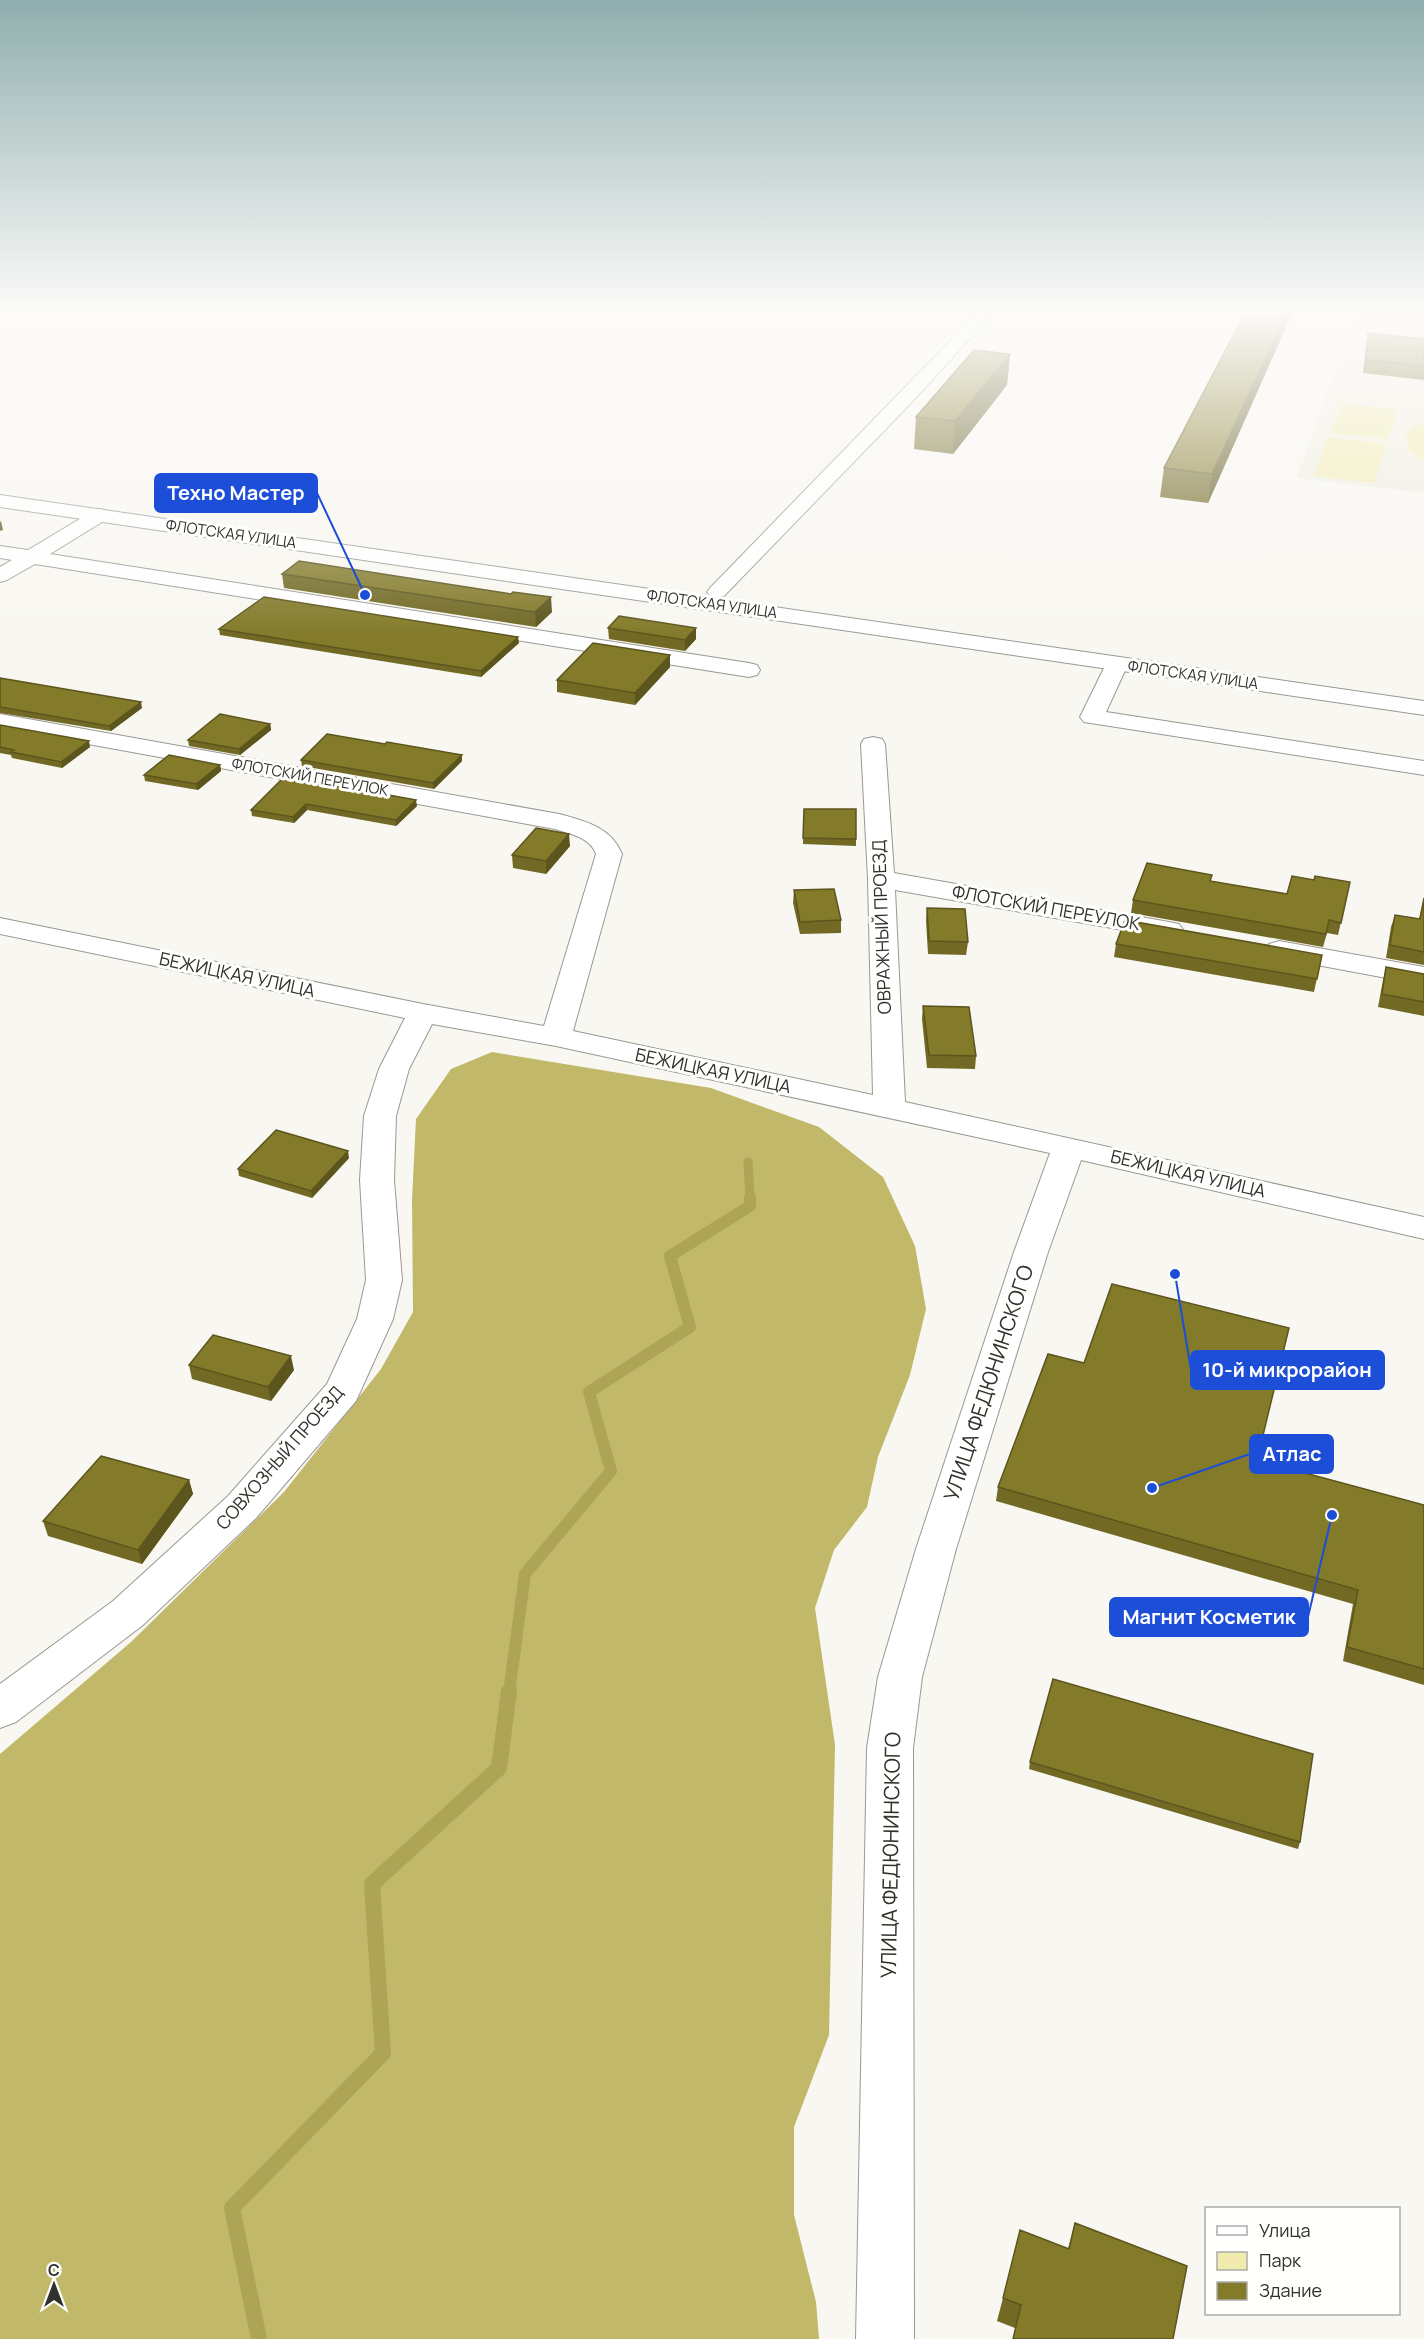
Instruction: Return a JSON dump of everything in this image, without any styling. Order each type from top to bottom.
[{"type":"street","points":[[717,592],[886,418]]},
{"type":"street","name":"ФЛОТСКАЯ УЛИЦА","points":[[0,490],[1424,693]]},
{"type":"street","name":"ФЛОТСКАЯ УЛИЦА","points":[[0,501],[1424,708]]},
{"type":"street","points":[[0,576],[100,515]]},
{"type":"street","points":[[0,552],[749,670]]},
{"type":"street","points":[[1117,664],[1092,717],[1424,768]]},
{"type":"street","name":"ФЛОТСКИЙ ПЕРЕУЛОК","points":[[0,721],[559,822],[584,830],[601,839],[607,846],[609,854],[556,1037]]},
{"type":"street","name":"ОВРАЖНЫЙ ПРОЕЗД","points":[[873,744],[881,879],[889,1109]]},
{"type":"street","name":"ФЛОТСКИЙ ПЕРЕУЛОК","points":[[881,879],[1200,936]]},
{"type":"street","name":"БЕЖИЦКАЯ УЛИЦА","points":[[0,926],[423,1013],[556,1037],[1070,1147],[1424,1228]]},
{"type":"street","points":[[1259,946],[1424,976]]},
{"type":"street","name":"СОВХОЗНЫЙ ПРОЕЗД","points":[[6,1697],[128,1613],[242,1507],[343,1391],[375,1319],[384,1280],[377,1180],[380,1116],[394,1069],[423,1013]]},
{"type":"street","name":"УЛИЦА ФЕДЮНИНСКОГО","points":[[885,2339],[890,1748],[900,1677],[936,1549],[1031,1252],[1070,1147]]},
{"type":"shaded area","points":[[1318,418],[1424,418],[1424,493],[1297,478]]},
{"type":"shaded area","points":[[492,1052],[711,1088],[819,1127],[883,1177],[915,1246],[926,1309],[910,1375],[878,1457],[867,1507],[834,1550],[815,1608],[835,1745],[829,2035],[794,2127],[794,2215],[816,2302],[819,2339],[0,2339],[0,1754],[131,1642],[284,1492],[381,1369],[413,1312],[412,1200],[416,1119],[451,1069]]},
{"type":"green space","points":[[1336,418],[1395,418],[1387,439],[1330,433]]},
{"type":"green space","points":[[1424,423],[1424,460],[1410,451],[1405,438],[1413,427]]},
{"type":"green space","points":[[1328,437],[1386,444],[1374,483],[1314,476]]},
{"type":"building","points":[[927,418],[957,418],[955,421]]},
{"type":"building","points":[[1190,418],[1238,418],[1212,474],[1164,468]]},
{"type":"building","points":[[299,561],[511,594],[513,592],[551,597],[535,612],[282,574]]},
{"type":"building","points":[[264,597],[518,637],[481,671],[219,629]]},
{"type":"building","points":[[619,616],[696,628],[685,640],[608,628]]},
{"type":"building","points":[[593,643],[670,655],[635,693],[557,680]]},
{"type":"building","points":[[0,678],[141,702],[109,726],[0,707]]},
{"type":"building","points":[[220,714],[270,724],[239,749],[188,740]]},
{"type":"building","points":[[0,725],[89,741],[61,762],[11,752],[14,750],[0,747]]},
{"type":"building","points":[[327,734],[462,755],[433,783],[301,760]]},
{"type":"building","points":[[169,755],[220,765],[196,784],[144,775]]},
{"type":"building","points":[[285,776],[416,800],[396,820],[306,804],[293,817],[251,810]]},
{"type":"building","points":[[804,809],[856,809],[856,839],[803,838]]},
{"type":"building","points":[[536,828],[569,834],[546,861],[512,855]]},
{"type":"building","points":[[1147,863],[1212,875],[1210,881],[1287,894],[1292,876],[1314,880],[1315,876],[1350,882],[1341,923],[1329,920],[1326,934],[1133,900]]},
{"type":"building","points":[[834,889],[841,920],[800,922],[794,890]]},
{"type":"building","points":[[1424,898],[1424,952],[1390,945],[1395,915],[1420,919]]},
{"type":"building","points":[[927,908],[965,909],[968,942],[929,941]]},
{"type":"building","points":[[1125,920],[1322,955],[1317,979],[1116,944]]},
{"type":"building","points":[[1386,967],[1424,974],[1424,1002],[1382,994]]},
{"type":"building","points":[[923,1006],[969,1007],[976,1056],[929,1055]]},
{"type":"building","points":[[276,1130],[348,1151],[311,1191],[238,1169]]},
{"type":"building","points":[[1112,1284],[1289,1328],[1257,1460],[1424,1505],[1424,1669],[1347,1647],[1358,1590],[998,1487],[1048,1354],[1084,1363]]},
{"type":"building","points":[[213,1335],[291,1356],[268,1387],[189,1365]]},
{"type":"building","points":[[101,1456],[189,1480],[138,1550],[43,1521]]},
{"type":"building","points":[[1053,1679],[1313,1754],[1300,1842],[1030,1762]]},
{"type":"building","points":[[1075,2223],[1187,2266],[1173,2339],[1013,2339],[1021,2305],[1003,2298],[1020,2230],[1069,2249]]},
{"type":"waterway","points":[[748,1162],[750,1198]]},
{"type":"waterway","points":[[509,1693],[525,1574],[611,1471],[589,1392],[690,1327],[670,1256],[750,1206],[750,1198]]},
{"type":"waterway","points":[[259,2339],[232,2208],[383,2053],[372,1884],[499,1768],[509,1691]]},
{"type":"place","name":"Техно Мастер","points":[[365,595]]},
{"type":"place","name":"10-й микрорайон","points":[[1175,1274]]},
{"type":"place","name":"Атлас","points":[[1152,1488]]},
{"type":"place","name":"Магнит Косметик","points":[[1332,1515]]}]
